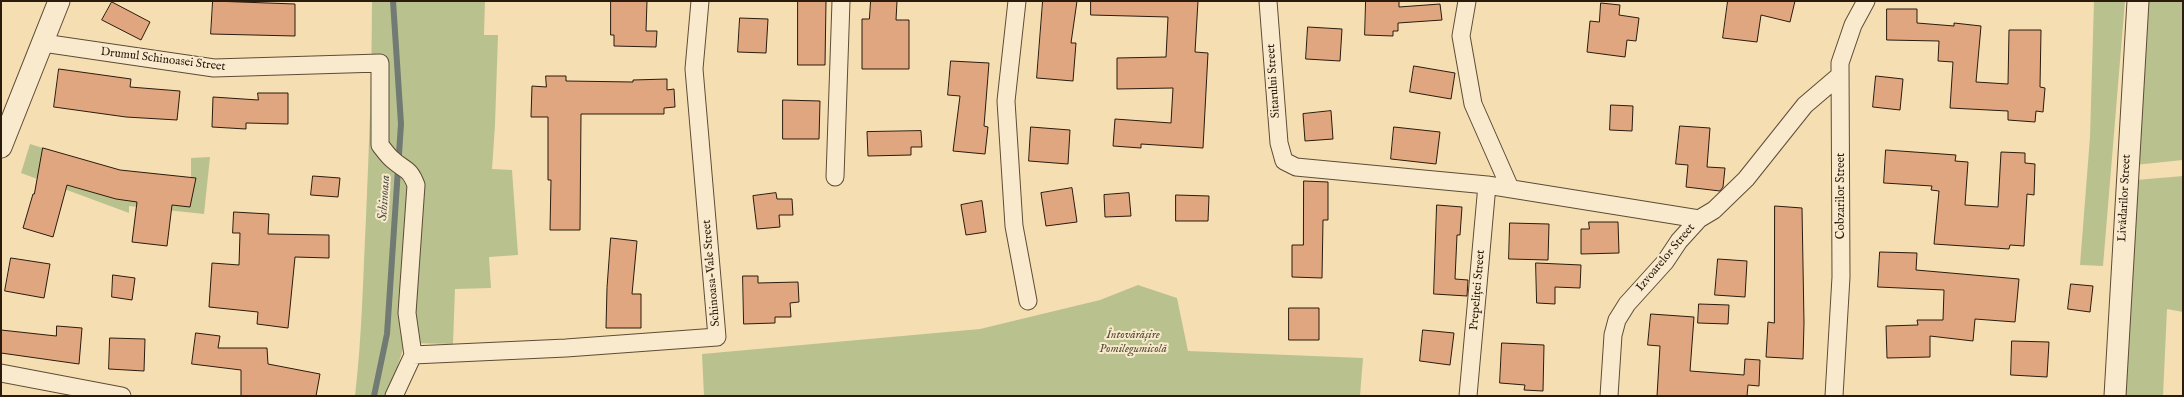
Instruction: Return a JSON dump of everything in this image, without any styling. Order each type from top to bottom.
[{"type":"street","points":[[1,147],[59,1]]},
{"type":"street","name":"Schinoasa-Vale Street","points":[[413,355],[566,348],[717,337],[694,69],[700,1]]},
{"type":"street","points":[[836,177],[841,1]]},
{"type":"street","points":[[1017,1],[1006,101],[1014,226],[1028,301]]},
{"type":"street","name":"Sitarului Street","points":[[1268,1],[1277,123],[1279,143],[1284,161],[1296,167],[1313,170],[1487,185]]},
{"type":"street","points":[[1467,1],[1461,36],[1474,104],[1510,188]]},
{"type":"street","name":"Cobzarilor Street","points":[[1834,396],[1841,277],[1842,132],[1839,76],[1840,63],[1853,25],[1866,1]]},
{"type":"street","name":"Livădarilor Street","points":[[2115,396],[2138,1]]},
{"type":"street","name":"Drumul Schinoasei Street","points":[[43,43],[214,68],[380,63],[380,145],[411,174],[416,185],[407,313],[413,355]]},
{"type":"street","name":"Izvoarelor Street","points":[[1609,396],[1613,336],[1617,320],[1627,304],[1666,262],[1679,241],[1699,219],[1714,210],[1746,179],[1805,105],[1839,76]]},
{"type":"street","points":[[1487,185],[1699,219]]},
{"type":"street","name":"Prepeliței Street","points":[[1468,396],[1487,185]]},
{"type":"street","points":[[394,396],[413,355]]},
{"type":"street","points":[[1,373],[122,396]]},
{"type":"green space","points":[[372,1],[485,1],[484,35],[498,35],[492,169],[512,170],[518,255],[489,257],[491,288],[455,289],[453,344],[405,343],[388,396],[355,396],[361,329],[366,217],[371,82]]},
{"type":"green space","points":[[2094,1],[2125,1],[2103,266],[2080,265],[2090,137]]},
{"type":"green space","points":[[2149,1],[2183,1],[2183,160],[2135,165]]},
{"type":"green space","points":[[30,144],[43,148],[38,177],[116,199],[190,207],[195,178],[191,177],[191,158],[210,157],[204,214],[129,206],[129,213],[21,173]]},
{"type":"green space","points":[[2183,176],[2183,312],[2167,309],[2163,396],[2124,396],[2136,180]]},
{"type":"green space","name":"Întovărășire Pomilegumicolă","points":[[1138,285],[1177,298],[1188,351],[1363,358],[1360,396],[704,396],[702,354],[980,329],[1100,300]]},
{"type":"building","points":[[213,1],[295,4],[295,36],[211,34]]},
{"type":"building","points":[[611,1],[647,1],[646,31],[657,31],[656,47],[614,46],[614,35],[611,35]]},
{"type":"building","points":[[798,1],[826,1],[825,65],[798,65]]},
{"type":"building","points":[[871,1],[897,1],[896,20],[909,20],[909,69],[862,69],[862,19],[869,19]]},
{"type":"building","points":[[1043,1],[1077,1],[1071,43],[1076,43],[1073,81],[1037,78]]},
{"type":"building","points":[[1091,1],[1198,1],[1195,52],[1208,53],[1203,148],[1141,144],[1141,148],[1113,146],[1115,119],[1171,123],[1173,88],[1117,89],[1117,58],[1166,57],[1168,17],[1091,15]]},
{"type":"building","points":[[1366,1],[1399,1],[1399,7],[1440,4],[1442,20],[1398,23],[1398,31],[1393,31],[1393,36],[1365,35]]},
{"type":"building","points":[[1728,1],[1795,1],[1790,22],[1761,15],[1757,42],[1723,38]]},
{"type":"building","points":[[112,2],[150,22],[141,40],[102,20]]},
{"type":"building","points":[[1601,3],[1620,5],[1619,15],[1639,18],[1636,41],[1627,40],[1625,57],[1587,52],[1590,21],[1599,22]]},
{"type":"building","points":[[1887,9],[1917,9],[1917,23],[1954,26],[1954,23],[1981,26],[1976,82],[2008,84],[2009,30],[2041,30],[2040,87],[2045,88],[2043,112],[2036,111],[2035,122],[2008,120],[2008,111],[1950,108],[1953,62],[1938,61],[1939,41],[1887,40]]},
{"type":"building","points":[[740,18],[768,19],[766,53],[738,52]]},
{"type":"building","points":[[1308,27],[1342,29],[1340,61],[1306,59]]},
{"type":"building","points":[[951,61],[989,63],[984,126],[988,127],[985,154],[953,151],[960,96],[948,95]]},
{"type":"building","points":[[1414,66],[1455,73],[1451,99],[1410,92]]},
{"type":"building","points":[[59,69],[131,79],[130,87],[180,91],[177,120],[126,117],[54,107]]},
{"type":"building","points":[[546,76],[566,76],[566,81],[633,82],[633,80],[667,79],[667,90],[674,89],[675,107],[664,108],[664,114],[581,114],[580,230],[550,230],[551,180],[548,180],[548,117],[531,117],[532,86],[546,87]]},
{"type":"building","points":[[1876,76],[1903,79],[1900,110],[1873,107]]},
{"type":"building","points":[[258,93],[288,93],[288,124],[246,123],[246,129],[212,127],[213,97],[258,100]]},
{"type":"building","points":[[783,100],[820,101],[819,139],[783,139]]},
{"type":"building","points":[[1611,105],[1633,106],[1632,131],[1610,130]]},
{"type":"building","points":[[1331,111],[1333,139],[1305,141],[1303,114]]},
{"type":"building","points":[[1680,126],[1710,128],[1707,167],[1725,168],[1723,187],[1720,191],[1686,187],[1688,165],[1676,164]]},
{"type":"building","points":[[1031,127],[1070,130],[1068,164],[1029,161]]},
{"type":"building","points":[[1394,127],[1440,132],[1436,164],[1391,159]]},
{"type":"building","points":[[921,131],[922,147],[911,147],[911,155],[868,156],[867,132]]},
{"type":"building","points":[[43,148],[120,170],[196,178],[190,207],[172,205],[167,246],[132,242],[137,202],[116,199],[67,185],[53,237],[23,228],[34,194]]},
{"type":"building","points":[[1886,150],[1956,155],[1955,161],[1968,162],[1965,205],[1998,207],[2001,152],[2025,153],[2025,163],[2035,164],[2034,195],[2027,194],[2024,246],[2010,245],[2009,249],[1934,244],[1939,191],[1931,190],[1932,186],[1884,183]]},
{"type":"building","points":[[313,176],[340,178],[338,197],[311,195]]},
{"type":"building","points":[[1304,181],[1328,182],[1328,220],[1323,220],[1322,278],[1292,277],[1292,245],[1303,245]]},
{"type":"building","points":[[1072,188],[1077,222],[1046,226],[1041,193]]},
{"type":"building","points":[[776,193],[777,199],[792,199],[793,215],[779,215],[780,227],[757,229],[753,196]]},
{"type":"building","points":[[1129,193],[1131,216],[1105,217],[1104,195]]},
{"type":"building","points":[[1176,195],[1209,196],[1208,221],[1176,221]]},
{"type":"building","points":[[982,201],[986,232],[966,235],[961,205]]},
{"type":"building","points":[[1437,205],[1462,207],[1460,235],[1457,235],[1455,279],[1468,280],[1467,296],[1434,294]]},
{"type":"building","points":[[1775,206],[1802,208],[1804,323],[1803,359],[1766,357],[1768,322],[1774,323]]},
{"type":"building","points":[[234,212],[269,214],[268,234],[329,235],[329,258],[295,257],[288,328],[257,324],[258,312],[209,307],[212,263],[239,265],[240,233],[233,233]]},
{"type":"building","points":[[1589,222],[1618,222],[1619,253],[1581,254],[1581,229],[1589,229]]},
{"type":"building","points":[[1510,223],[1549,224],[1548,260],[1509,259]]},
{"type":"building","points":[[611,238],[637,241],[632,294],[641,294],[641,328],[606,328],[607,288]]},
{"type":"building","points":[[1880,252],[1917,253],[1916,270],[2019,279],[2015,322],[1975,319],[1973,341],[1930,336],[1930,357],[1887,358],[1886,326],[1918,325],[1917,320],[1943,320],[1944,290],[1878,287]]},
{"type":"building","points":[[11,258],[50,264],[44,298],[5,291]]},
{"type":"building","points":[[1718,259],[1747,261],[1745,297],[1715,295]]},
{"type":"building","points":[[1536,263],[1581,265],[1580,288],[1555,287],[1555,304],[1537,303]]},
{"type":"building","points":[[113,275],[135,278],[132,300],[112,297]]},
{"type":"building","points":[[743,276],[758,276],[758,283],[798,282],[799,302],[790,303],[791,317],[775,317],[775,323],[744,324]]},
{"type":"building","points":[[2071,284],[2093,286],[2090,312],[2068,309]]},
{"type":"building","points":[[1699,304],[1729,305],[1728,324],[1698,323]]},
{"type":"building","points":[[1289,308],[1319,308],[1319,340],[1289,340]]},
{"type":"building","points":[[1651,314],[1694,317],[1690,371],[1744,375],[1745,359],[1760,360],[1759,386],[1748,385],[1747,396],[1657,396],[1660,346],[1648,345]]},
{"type":"building","points":[[57,326],[82,328],[79,364],[1,353],[1,330],[56,336]]},
{"type":"building","points":[[1423,330],[1454,333],[1450,365],[1420,361]]},
{"type":"building","points":[[196,333],[220,336],[218,348],[267,348],[268,364],[320,374],[316,396],[241,396],[241,370],[192,364]]},
{"type":"building","points":[[110,338],[145,339],[144,371],[109,369]]},
{"type":"building","points":[[2012,341],[2049,342],[2047,377],[2011,375]]},
{"type":"building","points":[[1502,343],[1544,345],[1543,391],[1524,390],[1525,385],[1500,383]]},
{"type":"waterway","name":"Schinoasa","points":[[374,396],[387,334],[401,124],[393,1]]}]
